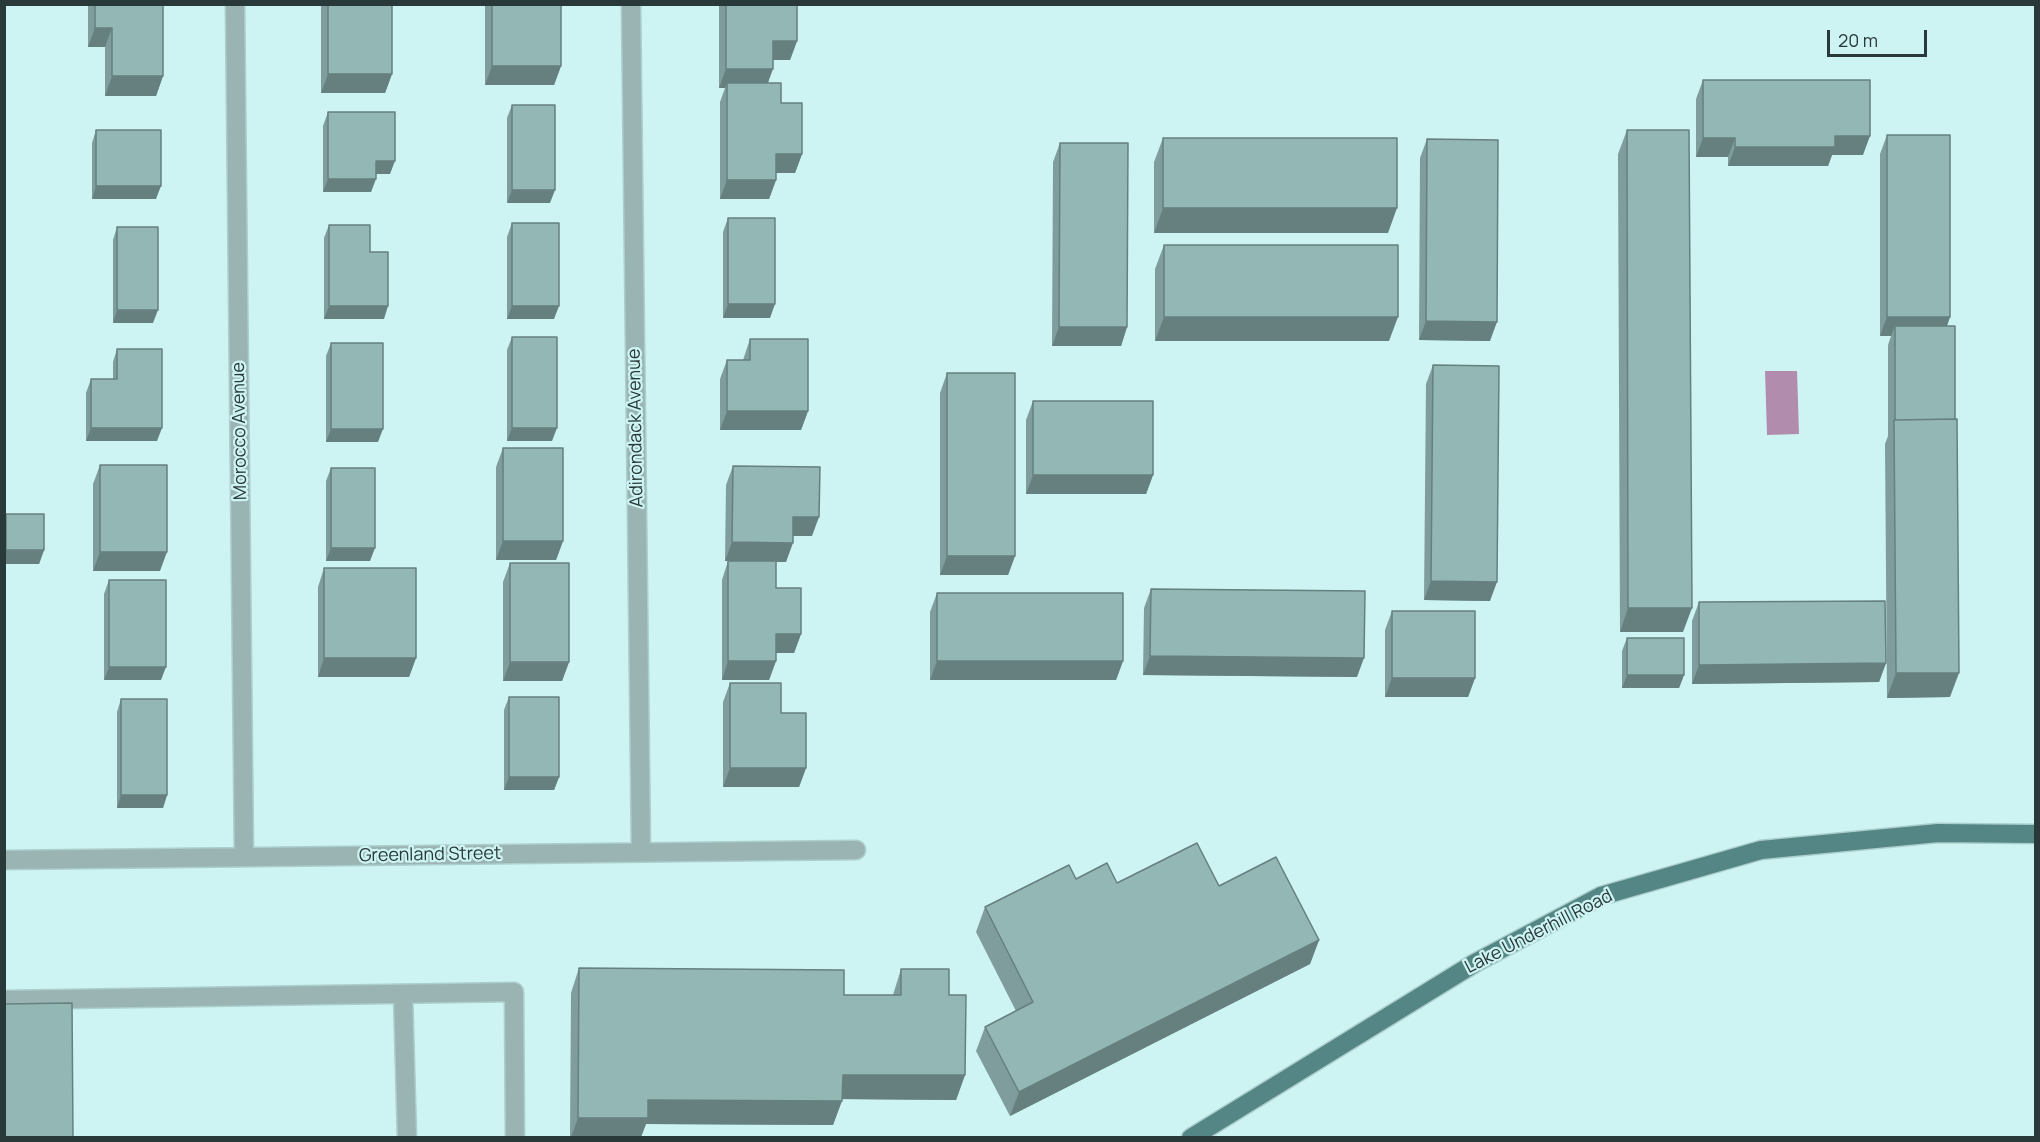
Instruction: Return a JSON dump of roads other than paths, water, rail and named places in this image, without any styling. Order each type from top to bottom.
[{"type":"main road","name":"Lake Underhill Road","points":[[1191,1137],[1475,963],[1601,896],[1761,850],[1938,833],[2036,834]]},
{"type":"street","name":"Morocco Avenue","points":[[236,4],[244,857]]},
{"type":"street","name":"Adirondack Avenue","points":[[631,4],[641,852]]},
{"type":"street","name":"Greenland Street","points":[[4,860],[856,850]]},
{"type":"street","points":[[4,1000],[514,992],[515,1137]]},
{"type":"street","points":[[403,994],[407,1137]]}]
